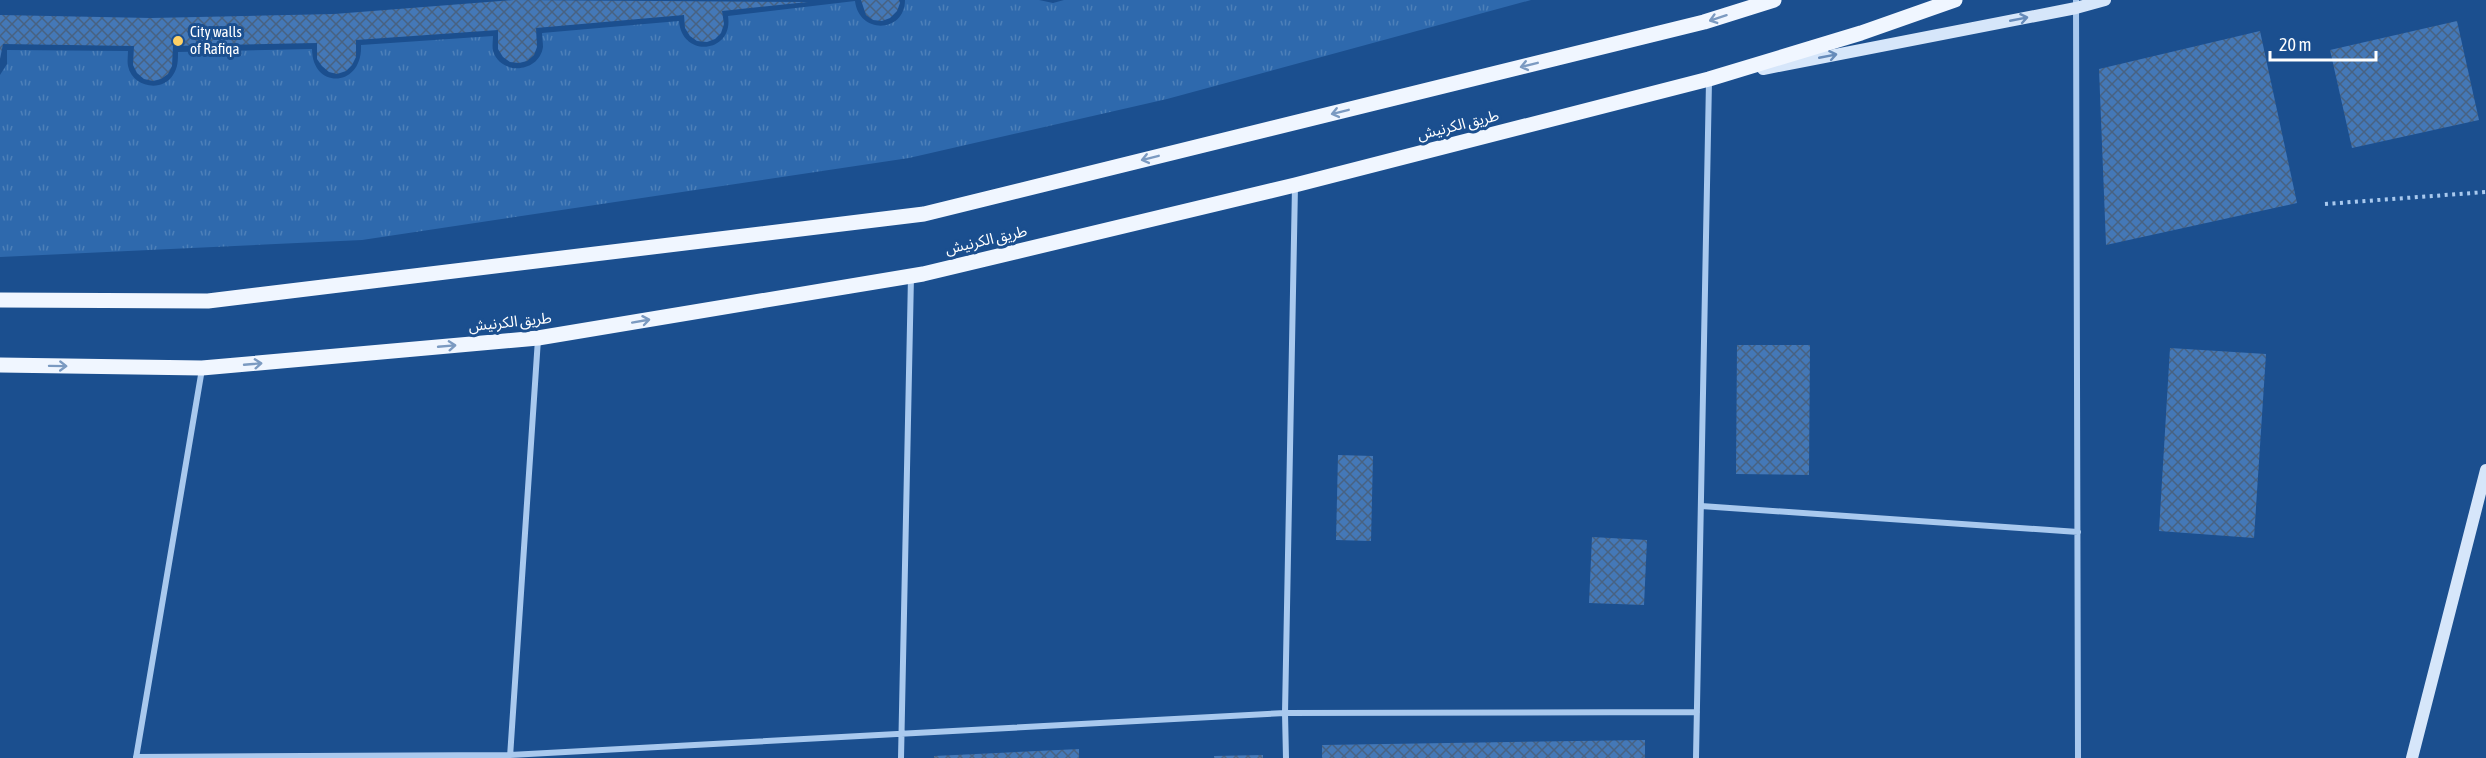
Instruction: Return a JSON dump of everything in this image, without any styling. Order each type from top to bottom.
[{"type":"main road","points":[[0,300],[208,302],[924,214],[1704,22],[1774,0]]},
{"type":"main road","name":"طريق الكرنيش","points":[[0,364],[202,368],[538,338],[911,276],[1295,185],[1709,80],[1861,33],[1955,0]]},
{"type":"street","points":[[1696,758],[1709,80],[2076,4],[2105,0]]},
{"type":"street","points":[[2076,4],[2078,758]]},
{"type":"street","points":[[1286,758],[1295,185]]},
{"type":"street","points":[[901,758],[911,276]]},
{"type":"street","points":[[510,757],[538,338]]},
{"type":"street","points":[[202,368],[136,758],[510,757],[1285,713],[1697,712]]},
{"type":"street","points":[[2412,758],[2486,470]]},
{"type":"street","points":[[1701,506],[2078,532]]},
{"type":"path","points":[[2325,204],[2486,192]]},
{"type":"green space","points":[[905,0],[1039,0],[1053,3],[1064,0],[1531,0],[1167,99],[909,158],[362,240],[0,257],[0,75],[7,64],[7,50],[128,51],[128,64],[135,79],[155,86],[168,81],[173,75],[177,67],[178,52],[312,49],[314,62],[320,72],[328,77],[337,78],[346,76],[354,70],[359,59],[361,45],[493,36],[493,51],[497,59],[511,68],[520,68],[535,62],[540,56],[543,47],[542,33],[679,21],[682,33],[689,41],[697,46],[707,47],[723,38],[728,28],[728,16],[855,1],[858,12],[864,20],[882,26],[898,19],[903,11]]},
{"type":"building","name":"City walls of Rafiqa","points":[[514,0],[808,2],[722,11],[724,24],[721,33],[715,39],[707,42],[697,41],[690,36],[685,28],[684,15],[536,28],[537,47],[534,55],[527,61],[519,63],[510,62],[503,57],[498,49],[498,30],[356,40],[356,57],[352,65],[346,71],[337,74],[329,72],[317,59],[317,43],[173,46],[172,66],[168,74],[153,81],[144,79],[137,73],[133,65],[134,46],[3,44],[0,59],[0,15],[151,18],[334,14]]},
{"type":"building","points":[[861,0],[899,0],[900,3],[897,11],[890,18],[882,21],[873,20],[866,15]]},
{"type":"building","points":[[2457,21],[2479,120],[2352,148],[2330,50]]},
{"type":"building","points":[[2260,31],[2297,203],[2106,245],[2099,69]]},
{"type":"building","points":[[1737,345],[1810,345],[1809,475],[1736,474]]},
{"type":"building","points":[[2170,348],[2266,354],[2254,538],[2159,531]]},
{"type":"building","points":[[1338,455],[1373,456],[1371,541],[1336,540]]},
{"type":"building","points":[[1592,537],[1647,540],[1644,605],[1589,603]]},
{"type":"building","points":[[1645,740],[1645,758],[1322,758],[1322,745]]},
{"type":"building","points":[[1079,749],[1079,758],[934,758],[934,756]]},
{"type":"building","points":[[1263,755],[1263,758],[1214,758],[1214,756]]},
{"type":"place","name":"City walls of Rafiqa","points":[[178,41]]}]
